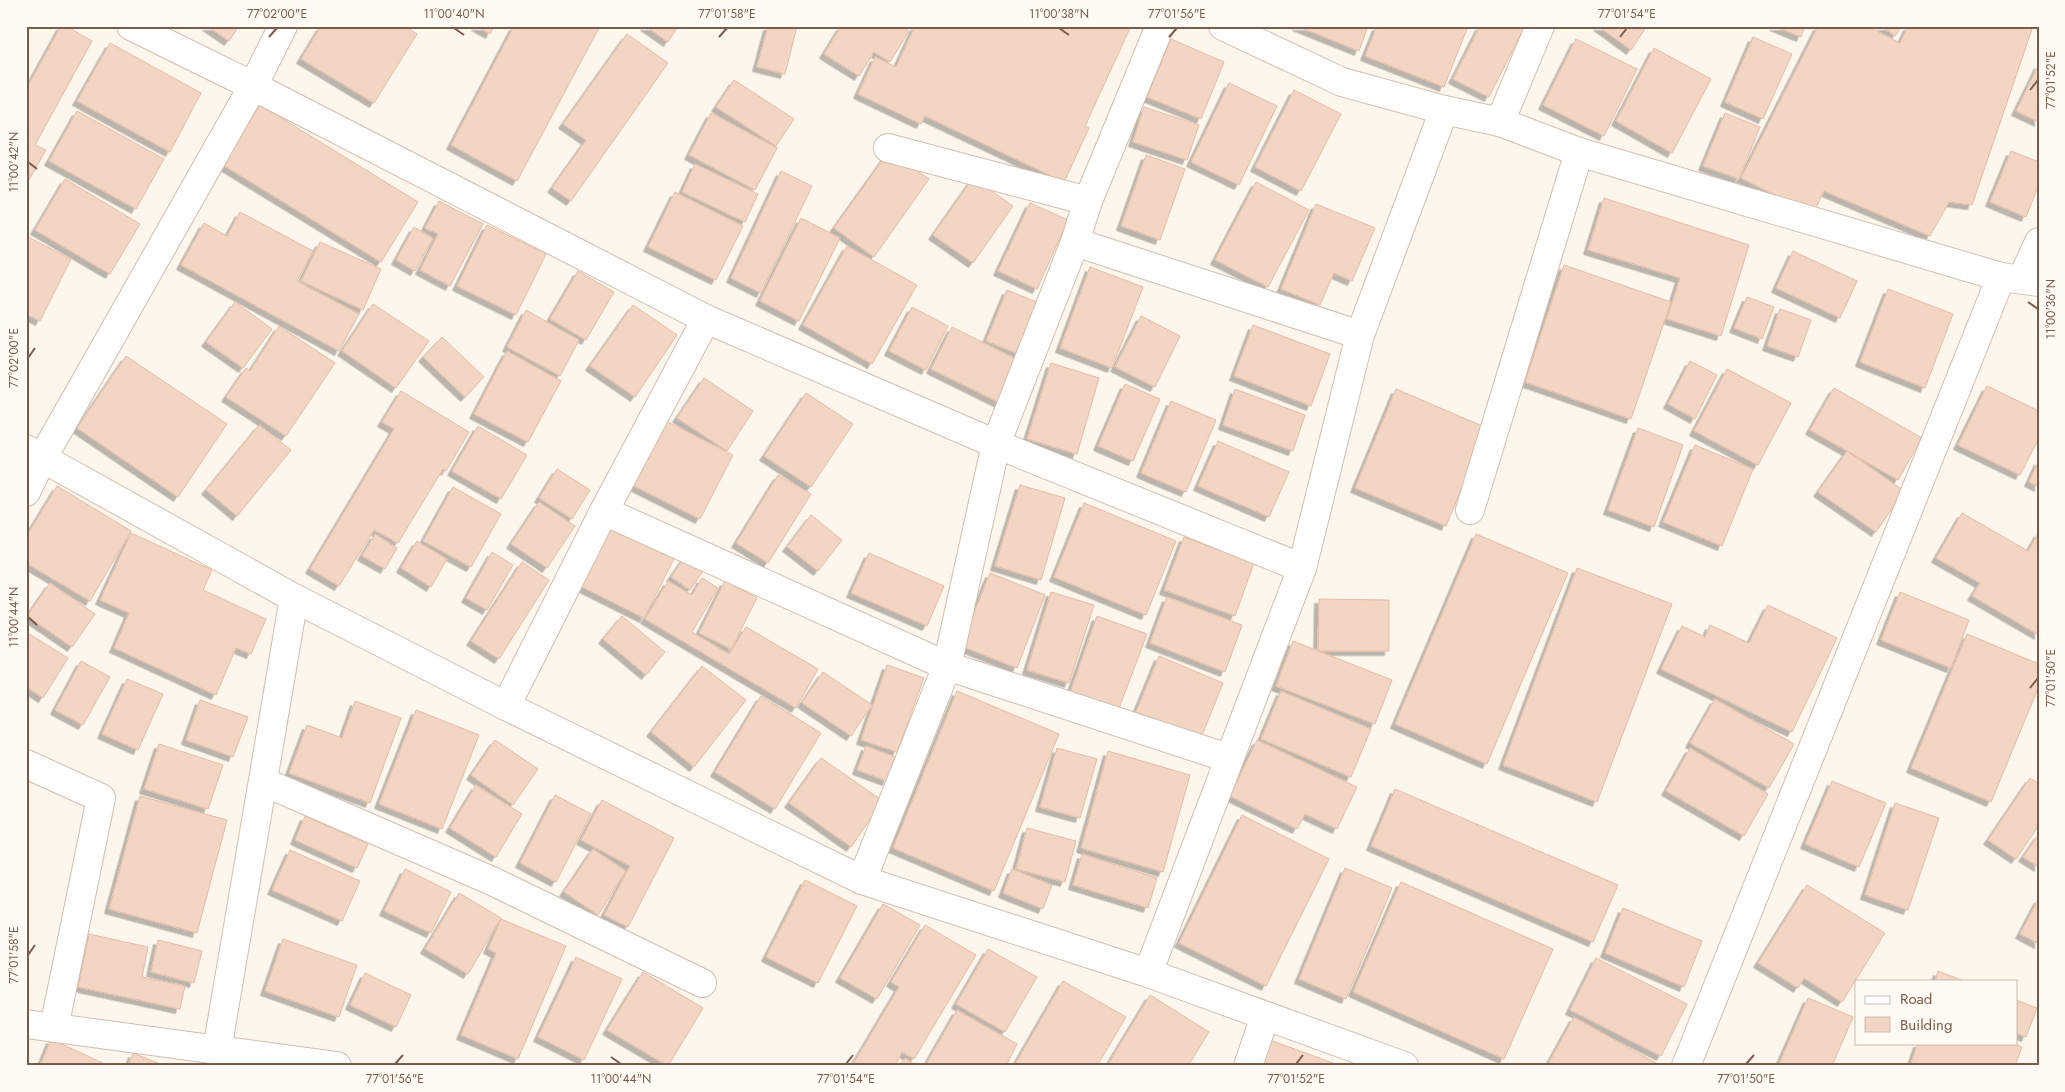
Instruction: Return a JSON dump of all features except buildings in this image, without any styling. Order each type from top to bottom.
[{"type":"street","points":[[131,26],[253,86],[706,320],[996,444],[1302,568]]},
{"type":"street","points":[[26,492],[35,453],[253,86],[283,26]]},
{"type":"street","points":[[862,880],[948,666],[996,444],[1075,242],[1088,202],[1160,26]]},
{"type":"street","points":[[1223,26],[1342,82],[1444,110],[1500,122],[1579,152],[2020,279]]},
{"type":"street","points":[[1500,122],[1540,26]]},
{"type":"street","points":[[1148,973],[1228,758],[1302,568],[1360,335],[1444,110]]},
{"type":"street","points":[[888,148],[1088,202]]},
{"type":"street","points":[[1470,510],[1579,152]]},
{"type":"street","points":[[1075,242],[1360,335]]},
{"type":"street","points":[[1686,1066],[2020,279],[2039,242]]},
{"type":"street","points":[[506,706],[604,511],[706,320]]},
{"type":"street","points":[[35,453],[294,598],[506,706],[862,880],[1148,973],[1396,1064]]},
{"type":"street","points":[[604,511],[948,666],[1228,758]]},
{"type":"street","points":[[217,1050],[294,598]]},
{"type":"street","points":[[26,764],[101,798],[34,1027],[217,1050],[264,1061],[337,1066]]},
{"type":"street","points":[[264,782],[492,881],[702,983]]},
{"type":"street","points":[[1248,1066],[1265,1016]]}]
